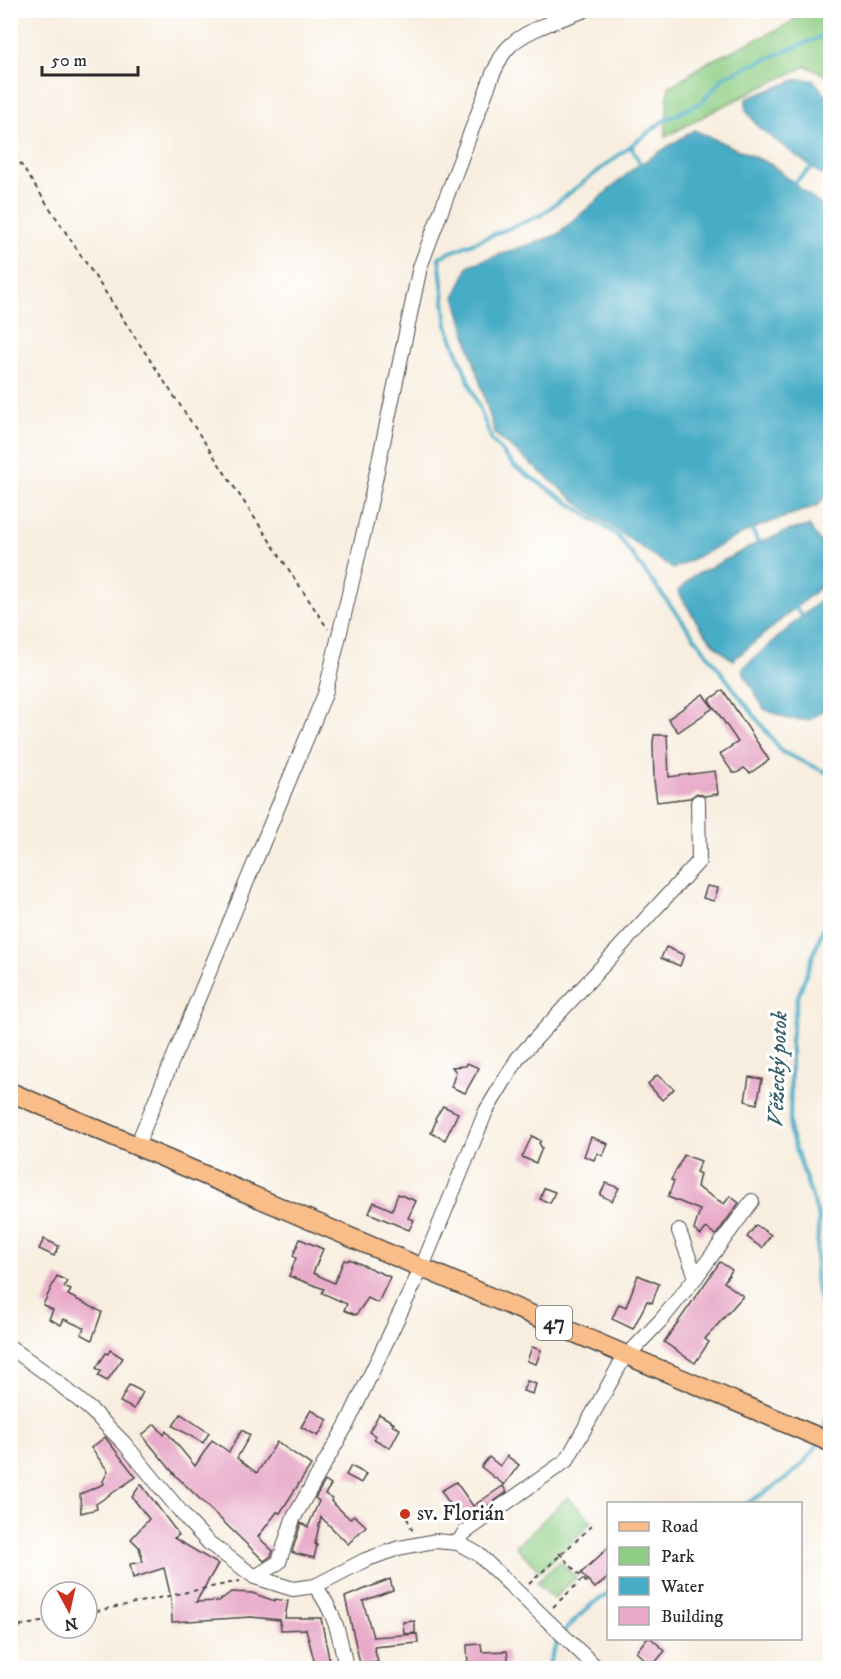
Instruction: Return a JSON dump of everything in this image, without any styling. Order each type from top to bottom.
[{"type":"main road","name":"47","points":[[10,1092],[831,1442]]},
{"type":"street","points":[[137,1145],[325,694],[366,523],[420,267],[492,76],[506,50],[522,36],[585,10]]},
{"type":"street","points":[[255,1578],[279,1562],[293,1519],[347,1424],[422,1267],[486,1111],[518,1058],[699,861],[699,802]]},
{"type":"street","points":[[458,1543],[464,1533],[567,1460],[614,1374],[696,1277],[752,1201]]},
{"type":"street","points":[[679,1232],[696,1277]]},
{"type":"street","points":[[10,1347],[92,1410],[209,1543],[255,1578],[293,1589],[315,1586],[365,1560],[399,1548],[435,1541],[458,1543],[478,1554],[597,1668]]},
{"type":"street","points":[[315,1586],[328,1602],[340,1633],[346,1668]]},
{"type":"path","points":[[10,148],[338,644]]},
{"type":"path","points":[[519,1594],[594,1524]]},
{"type":"path","points":[[560,1554],[587,1583]]},
{"type":"path","points":[[99,1611],[255,1578]]},
{"type":"path","points":[[543,1617],[584,1578]]},
{"type":"path","points":[[10,1609],[20,1626]]},
{"type":"path","points":[[20,1626],[39,1622]]},
{"type":"path","points":[[10,1646],[20,1626]]},
{"type":"green space","points":[[806,10],[830,11],[830,77],[806,66],[665,137],[669,87],[708,62],[787,25]]},
{"type":"green space","points":[[568,1497],[592,1522],[540,1572],[516,1546]]},
{"type":"green space","points":[[560,1561],[576,1578],[553,1599],[537,1582]]},
{"type":"water","points":[[798,79],[813,80],[830,100],[830,181],[758,127],[746,110],[746,99]]},
{"type":"water","points":[[694,130],[772,165],[830,213],[830,490],[818,505],[752,529],[673,569],[584,508],[495,434],[455,296],[469,265],[557,235],[634,168]]},
{"type":"water","points":[[809,526],[830,555],[830,579],[733,660],[709,638],[678,591],[693,576],[758,543],[790,530]]},
{"type":"water","points":[[830,592],[830,705],[809,720],[788,719],[764,709],[743,672],[743,668]]},
{"type":"building","points":[[723,690],[769,760],[750,773],[744,768],[733,773],[720,754],[738,742],[709,700]]},
{"type":"building","points":[[703,694],[713,708],[678,732],[668,719]]},
{"type":"building","points":[[654,735],[667,735],[669,777],[715,771],[718,794],[704,796],[697,793],[690,798],[657,802],[654,780]]},
{"type":"building","points":[[707,886],[718,888],[714,901],[703,898]]},
{"type":"building","points":[[666,947],[684,955],[680,966],[661,958]]},
{"type":"building","points":[[467,1063],[479,1068],[465,1093],[451,1087],[456,1072],[452,1067],[466,1066]]},
{"type":"building","points":[[657,1075],[674,1089],[662,1100],[648,1084]]},
{"type":"building","points":[[749,1077],[762,1079],[757,1104],[745,1101]]},
{"type":"building","points":[[443,1106],[458,1113],[445,1140],[431,1133],[435,1118]]},
{"type":"building","points":[[532,1136],[541,1141],[539,1143],[542,1148],[536,1163],[522,1157]]},
{"type":"building","points":[[591,1137],[608,1144],[603,1156],[597,1153],[594,1160],[584,1156]]},
{"type":"building","points":[[684,1155],[701,1161],[696,1172],[700,1174],[697,1187],[724,1204],[730,1196],[739,1203],[716,1235],[706,1228],[701,1235],[694,1230],[700,1210],[668,1197],[674,1181],[671,1180]]},
{"type":"building","points":[[606,1183],[619,1188],[612,1201],[600,1195]]},
{"type":"building","points":[[544,1188],[555,1192],[550,1203],[540,1199]]},
{"type":"building","points":[[398,1194],[416,1201],[408,1218],[414,1220],[409,1230],[369,1213],[374,1202],[392,1210]]},
{"type":"building","points":[[756,1225],[771,1235],[762,1248],[747,1237]]},
{"type":"building","points":[[44,1239],[59,1246],[54,1256],[39,1249]]},
{"type":"building","points":[[300,1239],[323,1249],[313,1273],[334,1283],[344,1260],[349,1259],[390,1277],[378,1303],[368,1298],[356,1315],[344,1310],[347,1304],[322,1293],[324,1289],[289,1276],[296,1258],[293,1256]]},
{"type":"building","points":[[720,1262],[732,1270],[724,1282],[743,1296],[705,1339],[709,1342],[695,1363],[664,1342]]},
{"type":"building","points":[[638,1275],[659,1284],[652,1303],[647,1301],[633,1329],[612,1319],[619,1304],[626,1307]]},
{"type":"building","points":[[57,1276],[67,1281],[64,1287],[71,1290],[68,1295],[102,1312],[92,1340],[81,1334],[84,1328],[64,1319],[61,1325],[49,1319],[53,1310],[43,1305]]},
{"type":"building","points":[[532,1347],[541,1350],[536,1364],[527,1361]]},
{"type":"building","points":[[110,1350],[123,1358],[107,1381],[98,1376],[101,1371],[96,1368]]},
{"type":"building","points":[[527,1381],[536,1384],[533,1394],[523,1391]]},
{"type":"building","points":[[129,1385],[143,1392],[134,1409],[120,1402]]},
{"type":"building","points":[[311,1410],[328,1420],[318,1436],[301,1427]]},
{"type":"building","points":[[181,1414],[209,1433],[203,1443],[173,1426]]},
{"type":"building","points":[[379,1414],[400,1429],[390,1448],[374,1439],[376,1436],[369,1432]]},
{"type":"building","points":[[155,1424],[164,1435],[166,1431],[195,1466],[212,1440],[229,1452],[242,1430],[250,1435],[237,1458],[257,1473],[277,1442],[311,1465],[280,1513],[277,1512],[258,1537],[273,1551],[271,1556],[264,1561],[176,1476],[142,1435]]},
{"type":"building","points":[[105,1437],[136,1477],[96,1504],[97,1509],[81,1513],[80,1494],[104,1484],[103,1481],[108,1471],[91,1448]]},
{"type":"building","points":[[507,1456],[519,1465],[504,1485],[481,1467],[489,1457],[500,1466]]},
{"type":"building","points":[[351,1466],[366,1474],[361,1483],[346,1475]]},
{"type":"building","points":[[325,1481],[331,1485],[325,1494],[332,1499],[331,1501],[350,1519],[354,1515],[366,1526],[348,1544],[321,1517],[314,1558],[294,1553],[292,1552],[301,1523],[308,1527],[319,1501],[315,1498]]},
{"type":"building","points":[[456,1482],[473,1506],[503,1486],[507,1492],[463,1523],[441,1491]]},
{"type":"building","points":[[141,1484],[179,1535],[174,1538],[218,1564],[196,1602],[219,1601],[231,1592],[252,1593],[275,1601],[275,1599],[288,1601],[285,1618],[321,1618],[331,1668],[316,1668],[306,1629],[281,1630],[280,1620],[251,1617],[172,1622],[171,1598],[164,1568],[133,1578],[130,1564],[143,1562],[139,1547],[131,1539],[149,1519],[132,1497]]},
{"type":"building","points":[[607,1549],[607,1579],[595,1588],[581,1573]]},
{"type":"building","points":[[390,1579],[393,1590],[363,1601],[373,1637],[417,1634],[418,1643],[374,1647],[378,1662],[371,1663],[372,1668],[361,1668],[345,1597]]},
{"type":"building","points":[[415,1621],[415,1633],[404,1634],[403,1622]]},
{"type":"building","points":[[645,1640],[653,1640],[665,1651],[652,1666],[636,1652]]},
{"type":"building","points":[[481,1644],[482,1652],[507,1651],[509,1665],[468,1668],[467,1645]]},
{"type":"waterway","points":[[830,33],[725,76],[702,102],[663,121],[541,215],[439,257],[447,326],[492,440],[514,466],[617,535],[782,752],[830,774]]},
{"type":"waterway","points":[[631,146],[642,167]]},
{"type":"waterway","points":[[790,186],[816,164]]},
{"type":"waterway","points":[[750,526],[760,546]]},
{"type":"waterway","points":[[793,605],[806,620]]},
{"type":"waterway","name":"Věžecký potok","points":[[830,910],[797,999],[791,1040],[790,1132],[819,1218],[815,1279],[830,1337]]},
{"type":"waterway","name":"Věžecký potok","points":[[822,1434],[830,1410]]},
{"type":"waterway","name":"Věžecký potok","points":[[749,1502],[795,1471],[804,1463],[817,1444]]},
{"type":"waterway","name":"Věžecký potok","points":[[563,1632],[592,1604],[607,1595]]},
{"type":"waterway","name":"Věžecký potok","points":[[547,1668],[559,1638]]},
{"type":"place","name":"sv. Florián","points":[[405,1514]]}]
